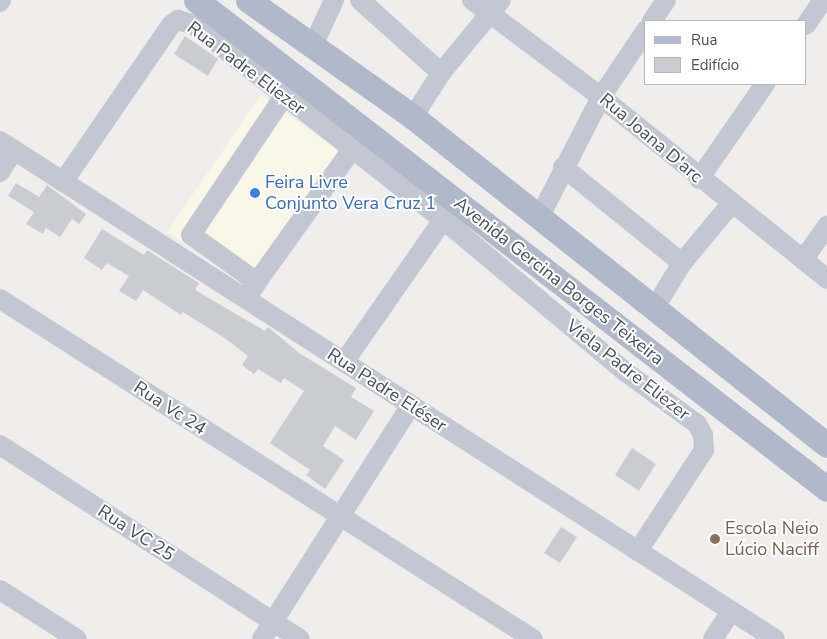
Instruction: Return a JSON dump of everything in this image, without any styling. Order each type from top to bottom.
[{"type":"main road","name":"Avenida Gercina Borges Teixeira","points":[[196,0],[450,210],[631,335],[827,489]]},
{"type":"main road","name":"Avenida Gercina Borges Teixeira","points":[[248,0],[312,48],[413,117],[827,445]]},
{"type":"main road","points":[[631,335],[650,328],[654,309]]},
{"type":"main road","points":[[667,364],[671,344],[678,336],[686,334]]},
{"type":"street","points":[[312,48],[334,0]]},
{"type":"street","points":[[360,0],[441,73]]},
{"type":"street","name":"Rua Joana D'arc","points":[[472,0],[496,7],[699,179],[827,279]]},
{"type":"street","points":[[653,20],[666,0]]},
{"type":"street","points":[[807,24],[823,0]]},
{"type":"street","points":[[413,117],[441,73],[496,7]]},
{"type":"street","name":"Rua Padre Eliezer","points":[[64,182],[178,20],[194,25],[353,148],[450,210]]},
{"type":"street","points":[[539,218],[563,167],[601,97],[644,33]]},
{"type":"street","points":[[699,179],[764,85]]},
{"type":"street","points":[[257,282],[191,235],[284,96]]},
{"type":"street","points":[[0,172],[7,146]]},
{"type":"street","name":"Rua Padre Eléser","points":[[7,146],[775,639]]},
{"type":"street","points":[[246,300],[353,148]]},
{"type":"street","points":[[563,167],[682,263]]},
{"type":"street","points":[[654,309],[682,263],[731,204]]},
{"type":"street","points":[[344,362],[450,210]]},
{"type":"street","name":"Viela Padre Eliezer","points":[[450,210],[627,373],[697,424],[703,435],[704,450],[638,551]]},
{"type":"street","points":[[803,260],[827,226]]},
{"type":"street","name":"Rua Vc 24","points":[[0,299],[533,639]]},
{"type":"street","points":[[262,639],[411,405]]},
{"type":"street","name":"Rua VC 25","points":[[0,445],[300,639]]},
{"type":"street","points":[[0,590],[77,639]]},
{"type":"street","points":[[713,639],[731,611]]},
{"type":"shaded area","name":"Feira Livre Conjunto Vera Cruz 1","points":[[261,95],[343,154],[252,285],[167,232]]},
{"type":"building","points":[[185,36],[218,59],[208,76],[174,54]]},
{"type":"building","points":[[16,183],[39,197],[47,185],[86,214],[79,224],[72,219],[60,237],[46,228],[43,234],[26,224],[34,212],[8,196]]},
{"type":"building","points":[[102,229],[144,255],[147,250],[199,283],[195,290],[265,331],[268,327],[299,353],[356,388],[351,397],[374,411],[356,440],[335,426],[323,446],[344,460],[325,489],[306,475],[310,470],[270,443],[304,391],[284,378],[281,383],[258,369],[254,374],[242,365],[248,356],[226,339],[183,312],[181,315],[143,290],[136,301],[119,291],[129,276],[107,263],[102,270],[84,258]]},
{"type":"building","points":[[632,448],[656,464],[639,491],[615,475]]},
{"type":"building","points":[[561,527],[577,537],[560,563],[544,553]]},
{"type":"place","name":"Feira Livre Conjunto Vera Cruz 1","points":[[255,193]]},
{"type":"place","name":"Escola Neio Lúcio Naciff","points":[[715,539]]}]
